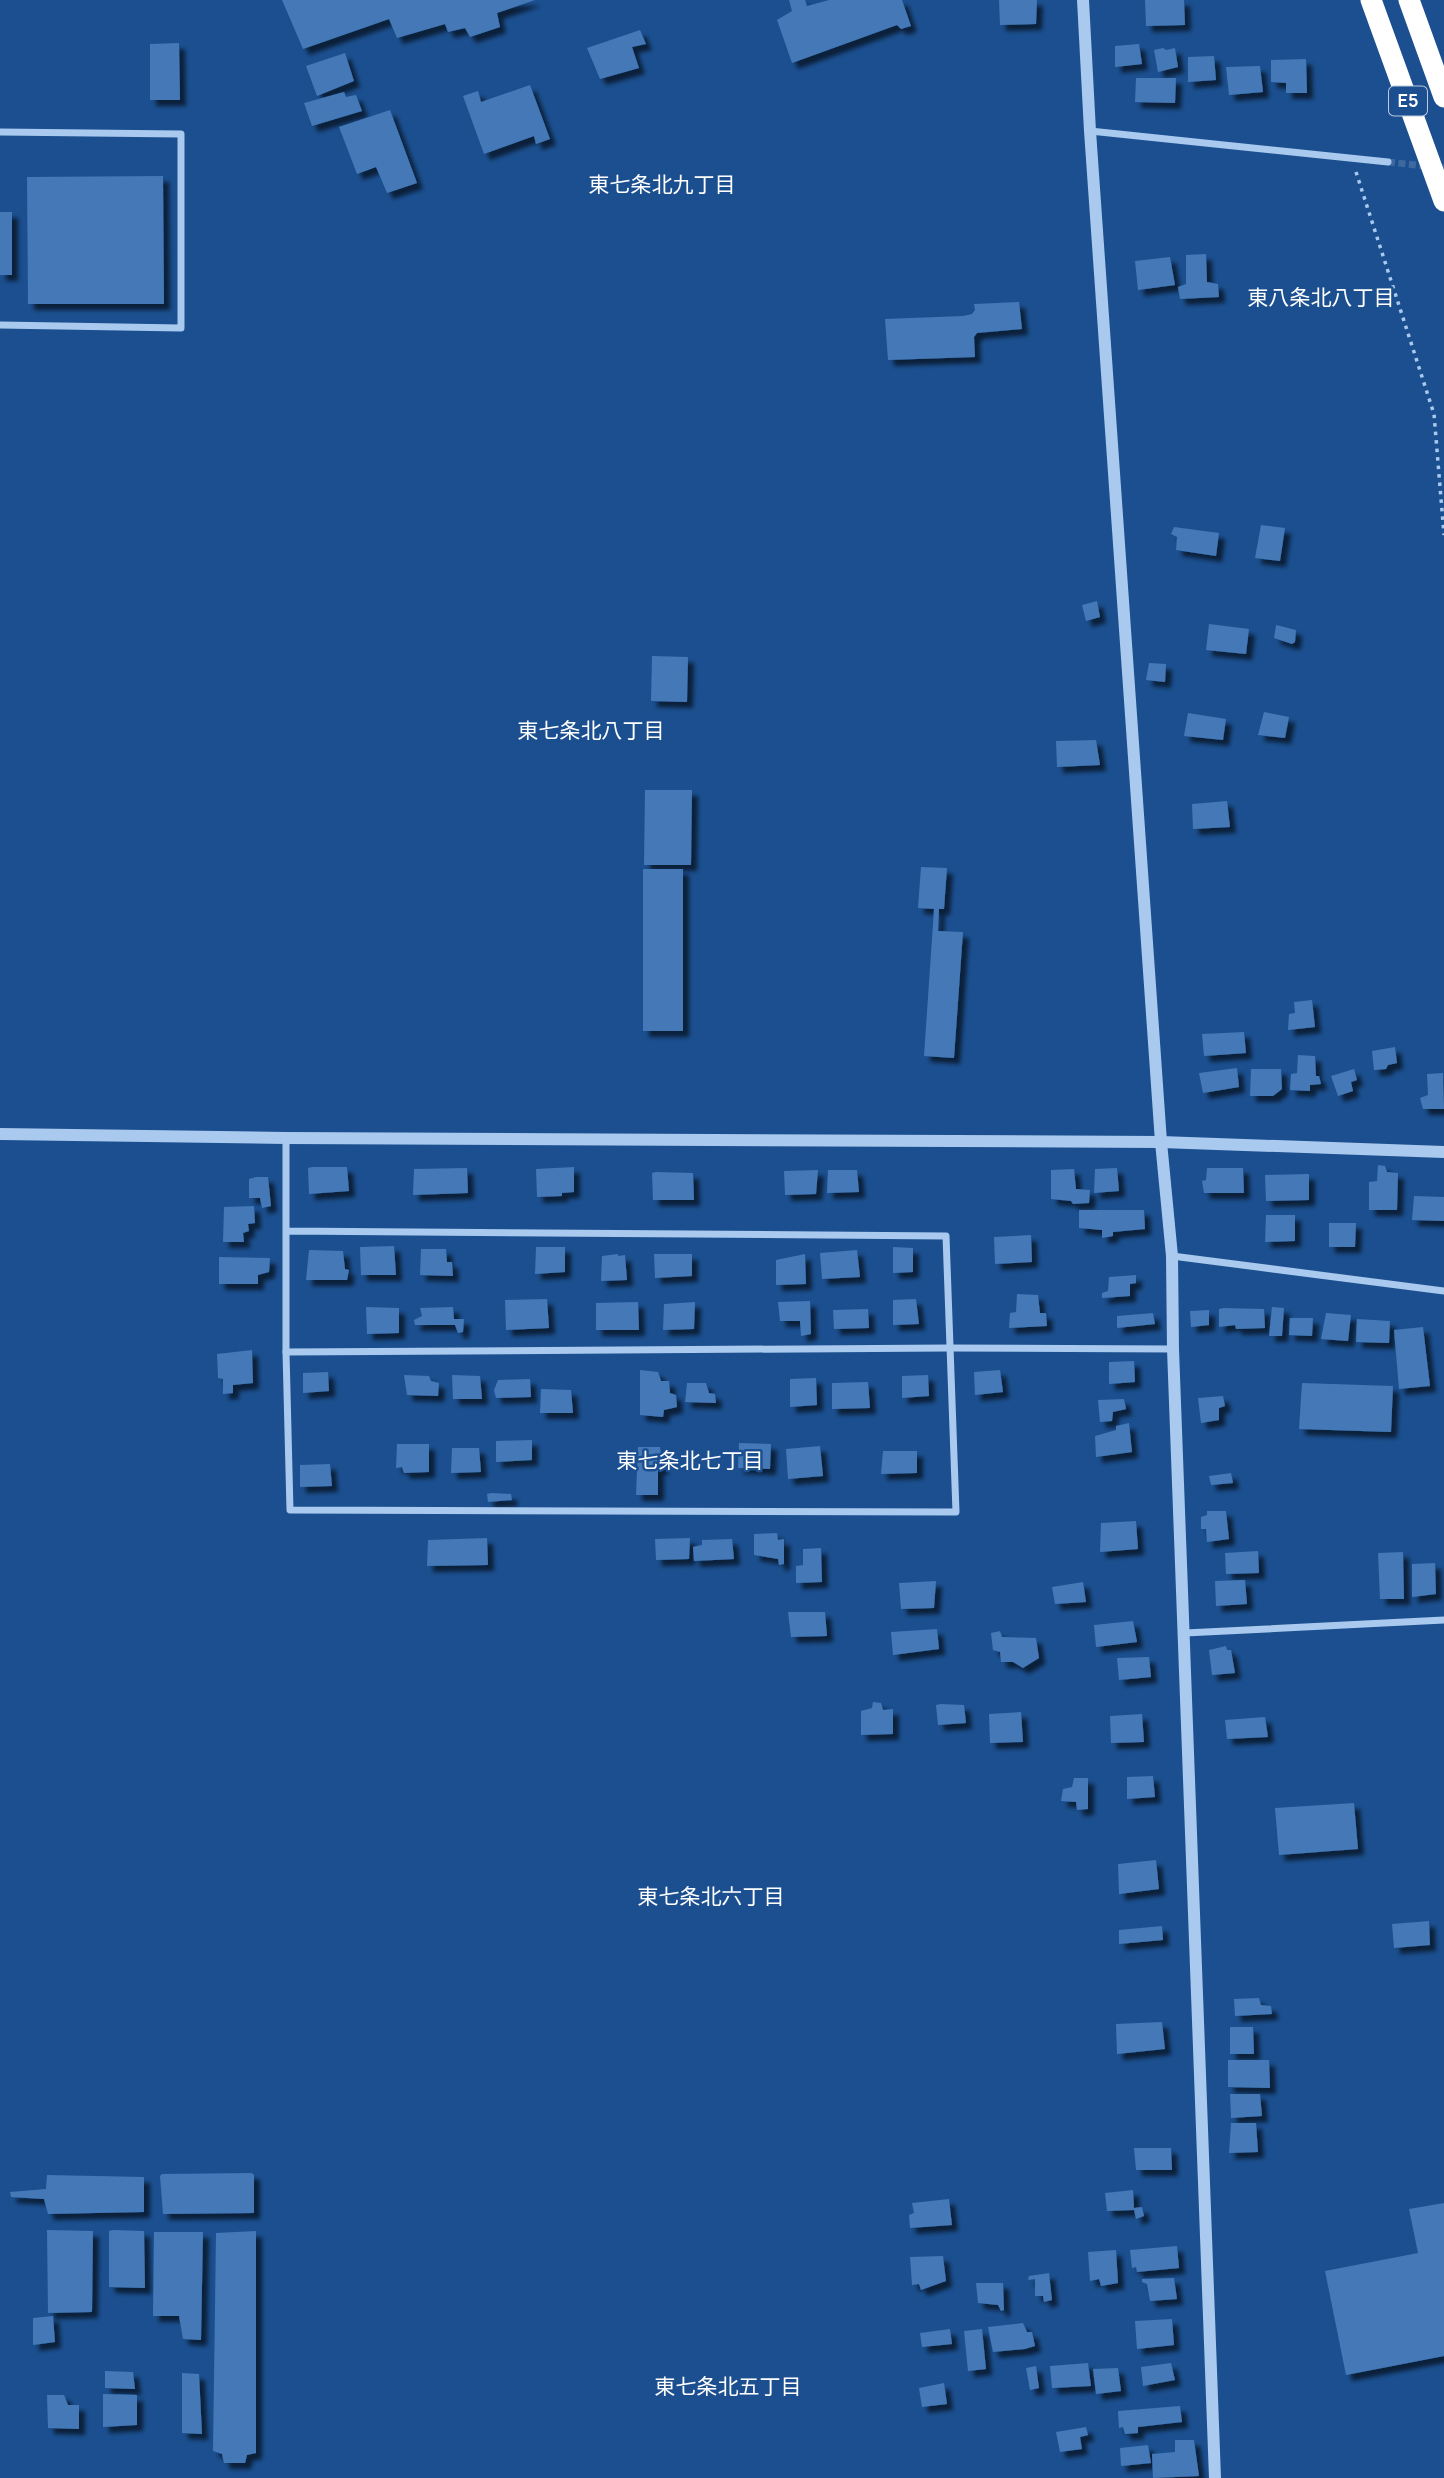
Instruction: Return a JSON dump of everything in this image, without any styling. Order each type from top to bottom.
[{"type":"highway","name":"E5","points":[[1371,0],[1444,201]]},
{"type":"highway","name":"E5","points":[[1409,0],[1444,97]]},
{"type":"street","points":[[1083,0],[1090,131],[1171,1256],[1172,1349],[1185,1633],[1215,2478]]},
{"type":"street","points":[[1090,131],[1388,162]]},
{"type":"street","points":[[0,132],[181,134],[181,328],[0,325]]},
{"type":"street","points":[[0,1134],[1161,1142],[1444,1152]]},
{"type":"street","points":[[286,1138],[286,1231],[286,1352],[290,1510],[956,1512],[946,1236],[286,1231]]},
{"type":"street","points":[[1171,1256],[1444,1291]]},
{"type":"street","points":[[286,1352],[1172,1349]]},
{"type":"street","points":[[1185,1633],[1444,1620]]},
{"type":"path","points":[[1351,157],[1434,414],[1444,535]]},
{"type":"building","points":[[282,0],[535,0],[497,13],[500,27],[470,37],[465,28],[448,32],[445,24],[397,38],[389,19],[303,49]]},
{"type":"building","points":[[789,0],[805,0],[807,6],[829,0],[902,0],[911,26],[901,29],[897,25],[792,63],[777,20],[792,11]]},
{"type":"building","points":[[999,0],[1037,0],[1036,24],[1000,25]]},
{"type":"building","points":[[1145,0],[1184,0],[1185,25],[1146,26]]},
{"type":"building","points":[[640,30],[646,44],[632,47],[639,68],[600,79],[587,48]]},
{"type":"building","points":[[179,43],[180,100],[150,100],[150,44]]},
{"type":"building","points":[[1139,44],[1142,64],[1115,67],[1115,46]]},
{"type":"building","points":[[1175,48],[1178,67],[1158,72],[1154,50]]},
{"type":"building","points":[[345,53],[354,81],[317,96],[306,66]]},
{"type":"building","points":[[1214,56],[1216,80],[1188,82],[1188,57]]},
{"type":"building","points":[[1306,59],[1307,93],[1286,93],[1286,83],[1271,82],[1271,60]]},
{"type":"building","points":[[1260,66],[1263,92],[1229,95],[1226,67]]},
{"type":"building","points":[[1136,78],[1176,78],[1175,103],[1135,102]]},
{"type":"building","points":[[530,85],[550,139],[536,144],[534,136],[484,154],[463,96],[478,91],[481,102]]},
{"type":"building","points":[[344,92],[346,97],[356,95],[362,111],[312,126],[304,103]]},
{"type":"building","points":[[390,110],[417,183],[387,193],[376,167],[357,174],[339,127]]},
{"type":"building","points":[[163,176],[164,304],[28,304],[27,177]]},
{"type":"building","points":[[0,212],[12,212],[12,275],[0,275]]},
{"type":"building","points":[[1206,254],[1207,282],[1218,284],[1219,297],[1180,299],[1178,287],[1186,284],[1186,255]]},
{"type":"building","points":[[1170,257],[1175,285],[1138,290],[1135,261]]},
{"type":"building","points":[[1019,302],[1022,329],[977,333],[974,337],[975,357],[888,360],[885,319],[963,316],[972,314],[975,310],[974,304]]},
{"type":"building","points":[[1261,525],[1285,528],[1280,561],[1255,558]]},
{"type":"building","points":[[1174,527],[1219,533],[1216,556],[1176,550],[1177,537],[1171,534]]},
{"type":"building","points":[[1097,601],[1100,617],[1086,621],[1082,605]]},
{"type":"building","points":[[1209,624],[1249,629],[1246,654],[1206,650]]},
{"type":"building","points":[[1276,625],[1296,630],[1295,642],[1292,644],[1274,638]]},
{"type":"building","points":[[652,656],[688,657],[687,702],[651,701]]},
{"type":"building","points":[[1149,663],[1166,664],[1165,682],[1146,680]]},
{"type":"building","points":[[1264,712],[1289,717],[1285,738],[1258,735]]},
{"type":"building","points":[[1188,713],[1226,719],[1223,740],[1184,736]]},
{"type":"building","points":[[1096,740],[1100,765],[1057,767],[1056,741]]},
{"type":"building","points":[[645,790],[692,790],[691,865],[644,865]]},
{"type":"building","points":[[1227,801],[1230,827],[1193,829],[1192,804]]},
{"type":"building","points":[[921,867],[947,868],[944,909],[939,909],[938,931],[963,932],[954,1058],[924,1056],[934,909],[918,908]]},
{"type":"building","points":[[643,869],[683,869],[683,1031],[643,1031]]},
{"type":"building","points":[[1312,1000],[1315,1027],[1288,1030],[1289,1014],[1295,1013],[1294,1002]]},
{"type":"building","points":[[1244,1032],[1246,1053],[1204,1056],[1202,1034]]},
{"type":"building","points":[[1395,1047],[1397,1063],[1388,1065],[1386,1069],[1374,1070],[1372,1051]]},
{"type":"building","points":[[1298,1055],[1315,1056],[1316,1076],[1319,1076],[1321,1084],[1310,1085],[1310,1091],[1290,1090],[1291,1074],[1297,1073]]},
{"type":"building","points":[[1237,1068],[1239,1087],[1203,1093],[1199,1073]]},
{"type":"building","points":[[1251,1069],[1281,1069],[1282,1089],[1273,1096],[1250,1096]]},
{"type":"building","points":[[1354,1069],[1357,1080],[1351,1082],[1353,1091],[1338,1096],[1331,1076]]},
{"type":"building","points":[[1443,1073],[1444,1109],[1423,1109],[1420,1098],[1428,1095],[1427,1074]]},
{"type":"building","points":[[1378,1165],[1385,1166],[1387,1172],[1398,1173],[1397,1210],[1369,1210],[1369,1182],[1377,1181]]},
{"type":"building","points":[[347,1167],[349,1191],[309,1194],[308,1168]]},
{"type":"building","points":[[574,1167],[574,1192],[562,1193],[562,1196],[537,1197],[536,1169]]},
{"type":"building","points":[[467,1168],[468,1193],[413,1195],[414,1169]]},
{"type":"building","points":[[1117,1168],[1119,1191],[1094,1193],[1095,1169]]},
{"type":"building","points":[[1207,1168],[1243,1168],[1244,1193],[1204,1193],[1202,1181],[1206,1180]]},
{"type":"building","points":[[1074,1169],[1076,1189],[1090,1190],[1089,1203],[1073,1204],[1071,1201],[1051,1199],[1051,1170]]},
{"type":"building","points":[[818,1170],[816,1194],[785,1195],[784,1171]]},
{"type":"building","points":[[828,1170],[857,1170],[859,1192],[827,1193]]},
{"type":"building","points":[[652,1173],[693,1173],[694,1200],[653,1200]]},
{"type":"building","points":[[1309,1174],[1309,1200],[1266,1201],[1265,1175]]},
{"type":"building","points":[[268,1177],[271,1206],[262,1208],[260,1198],[249,1198],[249,1179]]},
{"type":"building","points":[[1414,1196],[1444,1197],[1444,1221],[1412,1220]]},
{"type":"building","points":[[254,1206],[255,1223],[248,1224],[249,1231],[243,1233],[244,1242],[223,1242],[224,1207]]},
{"type":"building","points":[[1079,1210],[1144,1210],[1145,1229],[1113,1232],[1113,1236],[1102,1238],[1102,1230],[1079,1228]]},
{"type":"building","points":[[1266,1215],[1295,1215],[1295,1241],[1265,1242]]},
{"type":"building","points":[[1329,1223],[1356,1223],[1355,1247],[1329,1247]]},
{"type":"building","points":[[1031,1235],[1032,1262],[995,1264],[994,1237]]},
{"type":"building","points":[[394,1246],[396,1275],[361,1275],[360,1247]]},
{"type":"building","points":[[536,1247],[565,1247],[565,1272],[535,1274]]},
{"type":"building","points":[[893,1247],[913,1248],[913,1272],[893,1273]]},
{"type":"building","points":[[421,1249],[446,1249],[447,1262],[452,1262],[453,1276],[420,1275]]},
{"type":"building","points":[[309,1250],[343,1251],[345,1269],[349,1270],[347,1280],[306,1280]]},
{"type":"building","points":[[857,1250],[860,1277],[822,1279],[820,1253]]},
{"type":"building","points":[[654,1254],[692,1254],[692,1276],[655,1278]]},
{"type":"building","points":[[805,1254],[806,1284],[776,1285],[776,1260]]},
{"type":"building","points":[[625,1255],[627,1280],[601,1281],[602,1256]]},
{"type":"building","points":[[219,1257],[270,1258],[269,1272],[258,1275],[258,1284],[219,1284]]},
{"type":"building","points":[[1136,1275],[1136,1283],[1130,1284],[1130,1296],[1102,1298],[1102,1293],[1108,1291],[1109,1277]]},
{"type":"building","points":[[1017,1294],[1038,1295],[1040,1313],[1046,1313],[1047,1326],[1009,1328],[1010,1313],[1016,1312]]},
{"type":"building","points":[[547,1299],[549,1328],[506,1330],[505,1300]]},
{"type":"building","points":[[916,1299],[919,1324],[893,1325],[893,1300]]},
{"type":"building","points":[[810,1301],[811,1334],[801,1336],[800,1321],[780,1321],[778,1302]]},
{"type":"building","points":[[638,1302],[639,1330],[596,1330],[596,1303]]},
{"type":"building","points":[[695,1302],[694,1329],[663,1330],[664,1304]]},
{"type":"building","points":[[366,1307],[399,1308],[399,1333],[367,1334]]},
{"type":"building","points":[[453,1307],[454,1319],[464,1319],[463,1332],[458,1333],[455,1325],[415,1325],[414,1320],[422,1316],[420,1308]]},
{"type":"building","points":[[1272,1307],[1284,1308],[1282,1336],[1269,1336]]},
{"type":"building","points":[[868,1309],[869,1328],[834,1329],[833,1310]]},
{"type":"building","points":[[1219,1309],[1264,1309],[1265,1328],[1236,1329],[1235,1325],[1219,1327]]},
{"type":"building","points":[[1209,1310],[1209,1325],[1191,1327],[1190,1311]]},
{"type":"building","points":[[1153,1313],[1155,1324],[1117,1328],[1117,1316]]},
{"type":"building","points":[[1326,1313],[1351,1315],[1348,1341],[1321,1339]]},
{"type":"building","points":[[1290,1318],[1313,1318],[1312,1336],[1289,1335]]},
{"type":"building","points":[[1357,1319],[1390,1321],[1389,1343],[1356,1342]]},
{"type":"building","points":[[1423,1327],[1430,1386],[1399,1389],[1394,1330]]},
{"type":"building","points":[[252,1350],[253,1383],[233,1385],[233,1393],[223,1394],[223,1379],[218,1378],[217,1354]]},
{"type":"building","points":[[1134,1361],[1135,1382],[1109,1384],[1109,1362]]},
{"type":"building","points":[[640,1370],[658,1372],[661,1381],[669,1381],[670,1393],[676,1395],[677,1407],[664,1410],[663,1417],[640,1415]]},
{"type":"building","points":[[1000,1370],[1003,1392],[975,1395],[974,1372]]},
{"type":"building","points":[[328,1372],[329,1391],[303,1393],[303,1373]]},
{"type":"building","points":[[404,1375],[429,1376],[431,1381],[439,1383],[438,1396],[407,1395]]},
{"type":"building","points":[[452,1375],[480,1376],[482,1399],[453,1399]]},
{"type":"building","points":[[928,1375],[929,1396],[902,1398],[902,1376]]},
{"type":"building","points":[[816,1378],[817,1405],[790,1407],[790,1379]]},
{"type":"building","points":[[530,1379],[531,1397],[496,1398],[494,1390],[498,1380]]},
{"type":"building","points":[[868,1382],[870,1408],[832,1409],[832,1383]]},
{"type":"building","points":[[687,1383],[706,1383],[709,1393],[715,1394],[716,1403],[685,1402]]},
{"type":"building","points":[[1302,1383],[1393,1386],[1391,1432],[1299,1429]]},
{"type":"building","points":[[541,1389],[571,1390],[573,1413],[540,1413]]},
{"type":"building","points":[[1223,1396],[1225,1406],[1219,1408],[1219,1420],[1201,1423],[1198,1398]]},
{"type":"building","points":[[1124,1399],[1126,1409],[1113,1412],[1112,1421],[1100,1422],[1098,1400]]},
{"type":"building","points":[[1129,1423],[1132,1452],[1096,1457],[1095,1436]]},
{"type":"building","points":[[532,1440],[532,1460],[496,1462],[496,1441]]},
{"type":"building","points":[[739,1443],[771,1444],[770,1469],[738,1468]]},
{"type":"building","points":[[397,1444],[429,1444],[429,1472],[404,1473],[402,1467],[396,1468]]},
{"type":"building","points":[[820,1446],[823,1476],[788,1479],[786,1449]]},
{"type":"building","points":[[638,1447],[660,1447],[663,1468],[658,1469],[658,1495],[636,1495]]},
{"type":"building","points":[[452,1448],[479,1448],[481,1472],[451,1473]]},
{"type":"building","points":[[883,1451],[917,1451],[917,1473],[881,1474]]},
{"type":"building","points":[[330,1464],[332,1486],[300,1487],[300,1465]]},
{"type":"building","points":[[1231,1473],[1233,1483],[1211,1485],[1209,1476]]},
{"type":"building","points":[[487,1494],[511,1494],[512,1500],[488,1502]]},
{"type":"building","points":[[1207,1511],[1226,1511],[1229,1539],[1207,1542],[1206,1529],[1201,1529],[1201,1517],[1207,1515]]},
{"type":"building","points":[[1136,1521],[1138,1549],[1100,1552],[1101,1523]]},
{"type":"building","points":[[777,1533],[778,1540],[784,1539],[784,1564],[779,1565],[778,1559],[754,1555],[754,1534]]},
{"type":"building","points":[[487,1538],[488,1565],[427,1566],[428,1540]]},
{"type":"building","points":[[690,1538],[689,1559],[656,1560],[655,1539]]},
{"type":"building","points":[[732,1539],[734,1559],[694,1561],[693,1547],[702,1545],[702,1540]]},
{"type":"building","points":[[821,1548],[822,1582],[796,1583],[796,1566],[803,1565],[803,1549]]},
{"type":"building","points":[[1258,1551],[1259,1573],[1226,1574],[1225,1553]]},
{"type":"building","points":[[1403,1552],[1404,1599],[1380,1599],[1378,1553]]},
{"type":"building","points":[[1435,1563],[1436,1594],[1412,1597],[1412,1564]]},
{"type":"building","points":[[1245,1580],[1247,1604],[1216,1606],[1215,1581]]},
{"type":"building","points":[[936,1581],[934,1608],[901,1609],[899,1583]]},
{"type":"building","points":[[1083,1582],[1086,1602],[1055,1604],[1052,1587]]},
{"type":"building","points":[[788,1612],[825,1612],[827,1636],[791,1637]]},
{"type":"building","points":[[1133,1621],[1137,1642],[1096,1647],[1094,1625]]},
{"type":"building","points":[[937,1629],[939,1649],[893,1655],[891,1632]]},
{"type":"building","points":[[1000,1631],[1002,1637],[1036,1638],[1039,1658],[1023,1668],[1013,1662],[1001,1662],[1000,1652],[993,1650],[991,1633]]},
{"type":"building","points":[[1226,1646],[1227,1650],[1231,1650],[1235,1673],[1212,1675],[1209,1650]]},
{"type":"building","points":[[1149,1657],[1151,1677],[1119,1680],[1117,1658]]},
{"type":"building","points":[[873,1702],[881,1703],[883,1710],[893,1709],[893,1734],[861,1735],[861,1711],[872,1708]]},
{"type":"building","points":[[936,1705],[964,1705],[966,1723],[938,1725]]},
{"type":"building","points":[[1021,1712],[1023,1742],[990,1743],[989,1714]]},
{"type":"building","points":[[1142,1714],[1144,1742],[1111,1743],[1110,1716]]},
{"type":"building","points":[[1265,1717],[1268,1737],[1227,1739],[1225,1720]]},
{"type":"building","points":[[1153,1776],[1155,1797],[1127,1799],[1127,1777]]},
{"type":"building","points":[[1074,1778],[1088,1778],[1088,1809],[1077,1810],[1076,1802],[1061,1801],[1063,1789],[1072,1787]]},
{"type":"building","points":[[1354,1803],[1358,1849],[1279,1855],[1275,1808]]},
{"type":"building","points":[[1156,1860],[1159,1889],[1119,1894],[1118,1864]]},
{"type":"building","points":[[1429,1921],[1430,1945],[1394,1948],[1392,1924]]},
{"type":"building","points":[[1162,1926],[1163,1940],[1119,1944],[1119,1930]]},
{"type":"building","points":[[1259,1998],[1261,2005],[1271,2006],[1272,2014],[1235,2016],[1234,1999]]},
{"type":"building","points":[[1162,2022],[1165,2049],[1117,2054],[1116,2024]]},
{"type":"building","points":[[1230,2027],[1253,2027],[1254,2054],[1230,2054]]},
{"type":"building","points":[[1228,2060],[1269,2060],[1270,2088],[1228,2087]]},
{"type":"building","points":[[1230,2094],[1260,2094],[1262,2116],[1231,2118]]},
{"type":"building","points":[[1231,2123],[1256,2123],[1258,2152],[1229,2153]]},
{"type":"building","points":[[1134,2148],[1171,2148],[1172,2170],[1136,2170]]},
{"type":"building","points":[[252,2173],[254,2213],[163,2214],[162,2174]]},
{"type":"building","points":[[47,2175],[144,2177],[144,2212],[48,2214],[44,2199],[11,2197],[10,2192],[46,2189]]},
{"type":"building","points":[[1133,2190],[1134,2208],[1142,2207],[1144,2216],[1136,2219],[1134,2210],[1107,2211],[1105,2193]]},
{"type":"building","points":[[949,2199],[952,2225],[910,2228],[909,2215],[914,2213],[912,2203]]},
{"type":"building","points":[[1444,2203],[1444,2356],[1346,2375],[1325,2271],[1418,2253],[1409,2209]]},
{"type":"building","points":[[47,2230],[93,2231],[92,2312],[48,2313]]},
{"type":"building","points":[[109,2231],[144,2231],[145,2288],[109,2287]]},
{"type":"building","points":[[256,2231],[256,2453],[247,2455],[245,2463],[224,2463],[222,2454],[213,2451],[216,2233]]},
{"type":"building","points":[[154,2232],[203,2232],[201,2340],[183,2339],[179,2316],[153,2316]]},
{"type":"building","points":[[1177,2246],[1179,2268],[1137,2272],[1136,2267],[1132,2268],[1130,2250]]},
{"type":"building","points":[[1116,2250],[1118,2283],[1101,2286],[1099,2279],[1090,2281],[1088,2252]]},
{"type":"building","points":[[943,2256],[946,2281],[921,2290],[919,2284],[912,2285],[910,2257]]},
{"type":"building","points":[[1049,2273],[1052,2300],[1044,2302],[1043,2296],[1035,2296],[1035,2279],[1028,2280],[1029,2276]]},
{"type":"building","points":[[1174,2278],[1177,2299],[1150,2301],[1147,2284],[1142,2282],[1142,2279]]},
{"type":"building","points":[[976,2283],[1003,2283],[1004,2310],[1001,2311],[998,2305],[978,2303]]},
{"type":"building","points":[[53,2316],[55,2342],[33,2345],[33,2318]]},
{"type":"building","points":[[1172,2319],[1174,2345],[1137,2349],[1135,2321]]},
{"type":"building","points":[[1023,2323],[1027,2332],[1032,2332],[1035,2346],[993,2352],[988,2327]]},
{"type":"building","points":[[950,2329],[952,2344],[922,2347],[920,2333]]},
{"type":"building","points":[[982,2329],[986,2369],[968,2371],[964,2331]]},
{"type":"building","points":[[1088,2363],[1091,2386],[1052,2388],[1050,2366]]},
{"type":"building","points":[[1171,2363],[1175,2380],[1143,2386],[1141,2367]]},
{"type":"building","points":[[1036,2366],[1039,2388],[1030,2390],[1026,2368]]},
{"type":"building","points":[[1118,2368],[1121,2391],[1096,2394],[1093,2369]]},
{"type":"building","points":[[105,2371],[133,2372],[135,2389],[105,2388]]},
{"type":"building","points":[[182,2373],[199,2374],[202,2434],[182,2433]]},
{"type":"building","points":[[944,2383],[947,2404],[922,2407],[919,2388]]},
{"type":"building","points":[[103,2394],[137,2395],[137,2425],[103,2427]]},
{"type":"building","points":[[47,2395],[64,2395],[68,2405],[79,2405],[79,2429],[48,2428]]},
{"type":"building","points":[[1180,2406],[1182,2422],[1138,2427],[1138,2433],[1125,2434],[1123,2427],[1119,2428],[1118,2411]]},
{"type":"building","points":[[1086,2427],[1088,2435],[1080,2437],[1082,2449],[1060,2452],[1056,2432]]},
{"type":"building","points":[[1175,2440],[1194,2440],[1199,2476],[1153,2478],[1152,2454],[1175,2452]]},
{"type":"building","points":[[1148,2445],[1151,2463],[1121,2466],[1120,2448]]},
{"type":"tunnel","points":[[1388,162],[1444,168]]},
{"type":"district","name":"東七条北九丁目","points":[[662,185]]},
{"type":"district","name":"東八条北八丁目","points":[[1321,298]]},
{"type":"district","name":"東七条北八丁目","points":[[591,731]]},
{"type":"district","name":"東七条北七丁目","points":[[690,1461]]},
{"type":"district","name":"東七条北六丁目","points":[[711,1897]]},
{"type":"district","name":"東七条北五丁目","points":[[728,2387]]}]
